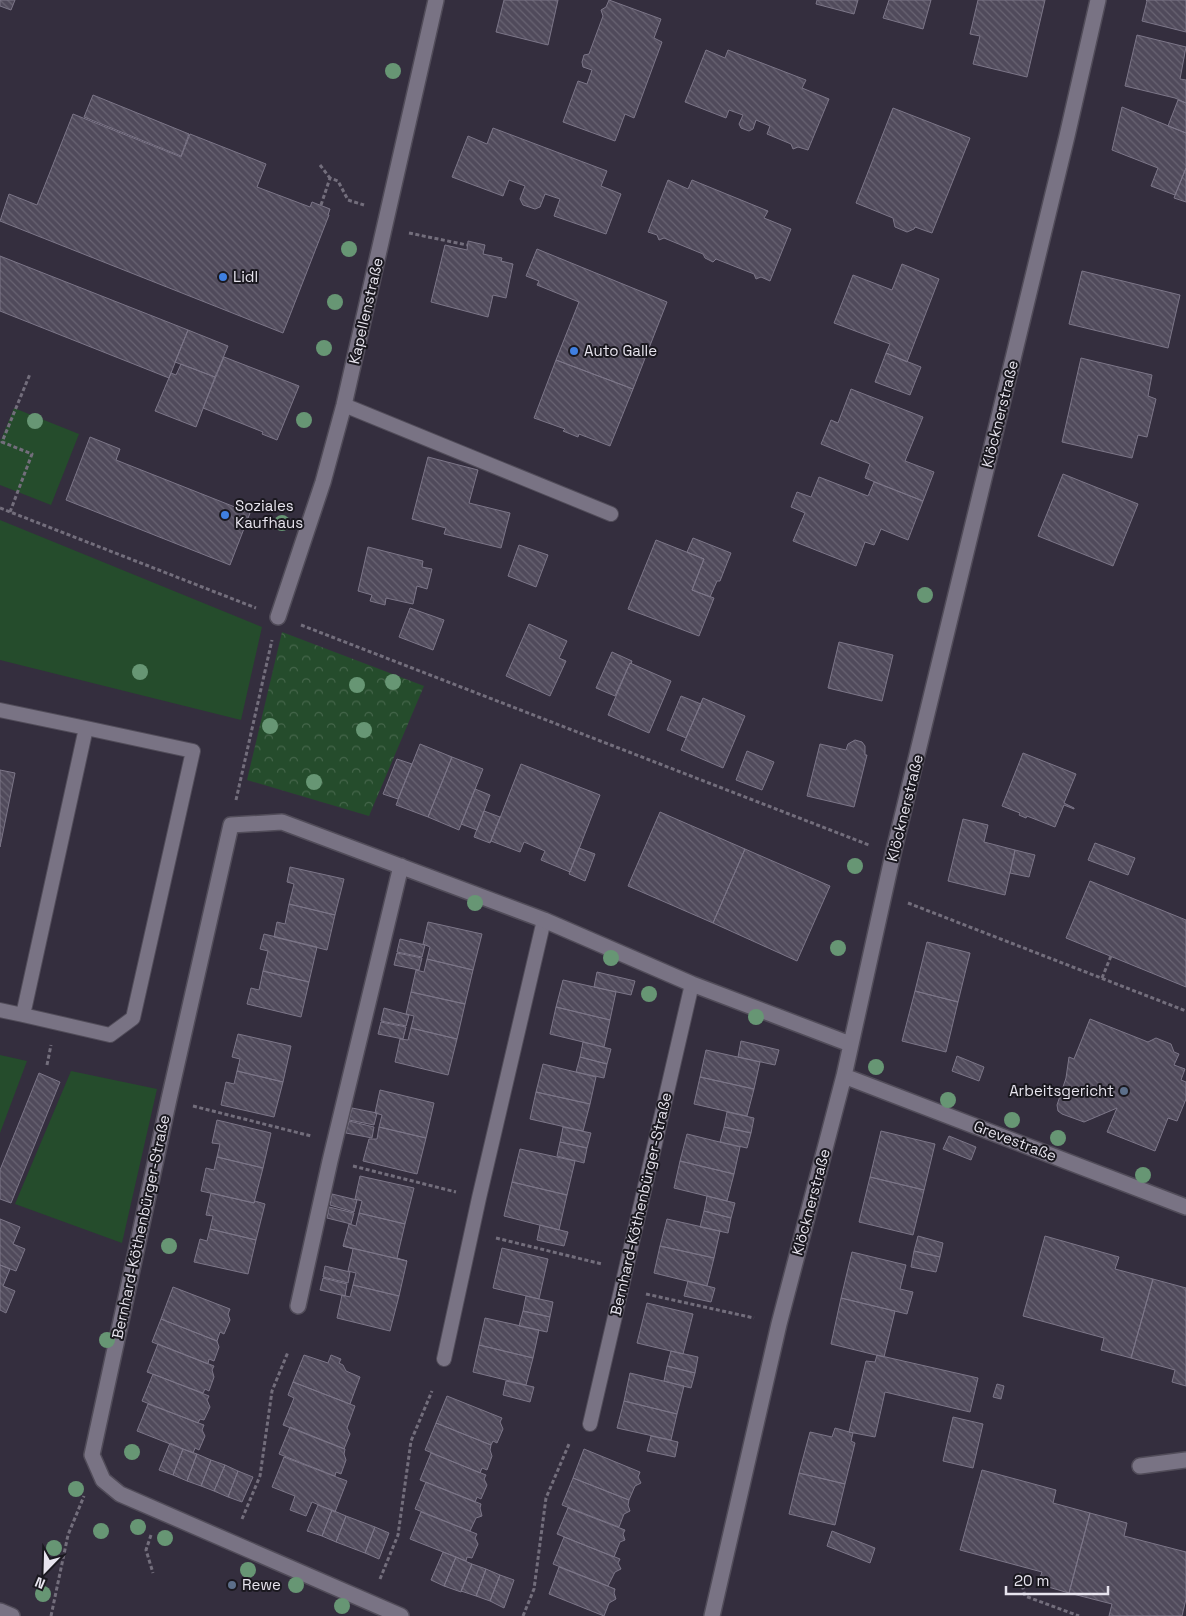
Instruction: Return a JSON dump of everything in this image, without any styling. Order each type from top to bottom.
[{"type":"street","name":"Kapellenstraße","points":[[278,617],[323,482],[344,405],[386,227],[436,0]]},
{"type":"street","name":"Klöcknerstraße","points":[[712,1616],[779,1324],[844,1076],[893,854],[1067,136],[1098,0]]},
{"type":"street","points":[[231,825],[282,822],[544,920],[692,984],[850,1044]]},
{"type":"street","name":"Bernhard-Köthenbürger-Straße","points":[[231,825],[169,1099],[92,1455],[103,1480],[120,1494],[401,1616]]},
{"type":"street","points":[[298,1306],[330,1160],[336,1142],[402,866]]},
{"type":"street","name":"Grevestraße","points":[[844,1076],[1186,1207]]},
{"type":"street","points":[[1140,1466],[1186,1460]]},
{"type":"street","points":[[0,1611],[12,1616]]},
{"type":"lane","points":[[344,405],[611,514]]},
{"type":"lane","points":[[0,710],[193,751],[132,1018],[110,1035],[0,1010]]},
{"type":"lane","points":[[23,1015],[86,728]]},
{"type":"lane","points":[[444,1359],[479,1198],[544,920]]},
{"type":"lane","name":"Bernhard-Köthenbürger-Straße","points":[[590,1424],[692,984]]},
{"type":"path","points":[[320,165],[330,178],[338,180],[348,200],[389,212]]},
{"type":"path","points":[[321,205],[330,178]]},
{"type":"path","points":[[386,227],[467,245]]},
{"type":"path","points":[[10,512],[32,454],[2,442],[30,374]]},
{"type":"path","points":[[0,508],[259,609]]},
{"type":"path","points":[[312,629],[893,854]]},
{"type":"path","points":[[231,825],[272,638]]},
{"type":"path","points":[[884,894],[1186,1011]]},
{"type":"path","points":[[1102,978],[1111,956]]},
{"type":"path","points":[[169,1099],[336,1142]]},
{"type":"path","points":[[330,1160],[479,1198]]},
{"type":"path","points":[[472,1232],[626,1270]]},
{"type":"path","points":[[622,1288],[779,1324]]},
{"type":"path","points":[[232,1543],[260,1476],[272,1391],[288,1352]]},
{"type":"path","points":[[371,1603],[398,1536],[411,1441],[432,1391]]},
{"type":"path","points":[[523,1616],[534,1589],[546,1498],[568,1444]]},
{"type":"path","points":[[51,1616],[68,1535],[83,1497],[103,1480]]},
{"type":"path","points":[[153,1573],[146,1550],[157,1510]]},
{"type":"path","points":[[1019,1573],[1025,1596],[1079,1616]]},
{"type":"green space","points":[[14,408],[79,434],[51,505],[0,485],[0,442]]},
{"type":"green space","points":[[0,520],[262,627],[241,720],[0,660]]},
{"type":"green space","points":[[282,632],[424,686],[369,816],[247,780]]},
{"type":"green space","points":[[0,1055],[27,1061],[0,1133]]},
{"type":"green space","points":[[71,1071],[157,1089],[122,1243],[15,1204]]},
{"type":"building","points":[[0,0],[15,0],[11,10],[0,6]]},
{"type":"building","points":[[504,0],[558,0],[548,45],[496,32]]},
{"type":"building","points":[[609,0],[661,19],[654,38],[662,42],[634,118],[625,114],[615,141],[563,122],[578,81],[587,84],[592,70],[583,67],[582,62],[584,55],[589,54],[603,16],[601,10],[606,7]]},
{"type":"building","points":[[817,0],[858,0],[854,14],[816,4]]},
{"type":"building","points":[[889,0],[931,0],[923,29],[883,18]]},
{"type":"building","points":[[978,0],[1045,0],[1027,77],[973,64],[980,36],[970,34]]},
{"type":"building","points":[[1146,0],[1186,0],[1186,32],[1142,21]]},
{"type":"building","points":[[1137,35],[1186,47],[1180,79],[1186,80],[1186,103],[1175,98],[1125,86]]},
{"type":"building","points":[[706,50],[725,58],[728,50],[806,80],[802,88],[829,99],[808,150],[798,147],[793,149],[791,144],[767,134],[770,126],[756,120],[753,129],[749,131],[741,128],[739,124],[743,115],[729,110],[726,118],[685,102]]},
{"type":"building","points":[[93,95],[189,134],[181,156],[84,117]]},
{"type":"building","points":[[1178,100],[1186,103],[1186,133],[1168,126]]},
{"type":"building","points":[[1122,107],[1186,133],[1186,168],[1175,195],[1151,186],[1158,168],[1112,150]]},
{"type":"building","points":[[893,108],[970,138],[932,233],[915,227],[907,232],[895,227],[893,218],[856,203]]},
{"type":"building","name":"Lidl","points":[[73,114],[181,157],[190,134],[266,164],[257,187],[310,207],[312,202],[330,209],[283,333],[0,221],[9,194],[37,205]]},
{"type":"building","points":[[493,128],[607,171],[601,186],[621,194],[606,234],[554,216],[560,199],[545,194],[540,207],[535,209],[523,205],[520,199],[525,186],[509,180],[503,196],[452,177],[468,136],[487,144]]},
{"type":"building","points":[[1186,168],[1186,202],[1174,198]]},
{"type":"building","points":[[668,180],[688,189],[692,180],[768,211],[764,218],[791,229],[770,281],[761,277],[756,279],[754,274],[716,259],[713,262],[705,258],[703,254],[664,238],[659,240],[657,235],[648,232]]},
{"type":"building","points":[[468,241],[485,245],[483,254],[502,258],[501,261],[513,264],[506,298],[493,295],[488,317],[431,302],[445,245],[467,250]]},
{"type":"building","points":[[537,249],[667,302],[633,389],[556,360],[579,302],[537,285],[539,281],[526,276]]},
{"type":"building","points":[[0,256],[188,330],[169,378],[0,311]]},
{"type":"building","points":[[902,264],[939,279],[907,362],[886,353],[890,344],[834,323],[853,275],[892,290]]},
{"type":"building","points":[[1082,271],[1180,295],[1168,348],[1069,324]]},
{"type":"building","points":[[188,330],[228,346],[215,377],[175,362]]},
{"type":"building","points":[[886,353],[921,367],[910,395],[875,382]]},
{"type":"building","points":[[224,357],[299,386],[277,440],[262,434],[263,432],[203,408]]},
{"type":"building","points":[[1081,358],[1152,375],[1148,396],[1156,399],[1147,437],[1138,435],[1132,458],[1062,442]]},
{"type":"building","points":[[556,360],[633,389],[610,446],[579,434],[578,437],[563,431],[565,429],[534,418]]},
{"type":"building","points":[[181,364],[215,377],[196,427],[155,411],[171,373],[176,375]]},
{"type":"building","points":[[851,389],[923,417],[905,461],[934,472],[923,501],[865,478],[870,464],[821,444],[831,420],[838,423]]},
{"type":"building","points":[[90,437],[120,449],[116,460],[250,513],[230,565],[66,500]]},
{"type":"building","points":[[428,457],[478,470],[469,503],[510,513],[501,548],[444,534],[446,528],[412,519]]},
{"type":"building","points":[[1063,474],[1138,504],[1113,566],[1038,536]]},
{"type":"building","points":[[819,477],[868,496],[874,482],[923,501],[908,540],[881,529],[874,545],[865,542],[856,566],[793,541],[805,513],[791,507],[797,492],[811,497]]},
{"type":"building","points":[[693,538],[731,553],[720,581],[717,581],[710,597],[692,590],[704,559],[687,552]]},
{"type":"building","points":[[656,540],[704,559],[692,590],[714,598],[699,636],[628,609]]},
{"type":"building","points":[[519,545],[548,555],[536,587],[508,576]]},
{"type":"building","points":[[368,547],[423,561],[422,567],[432,569],[427,589],[417,586],[413,604],[386,598],[385,605],[370,601],[372,595],[358,591]]},
{"type":"building","points":[[410,608],[444,620],[433,650],[399,637]]},
{"type":"building","points":[[529,624],[567,641],[559,658],[566,661],[550,696],[506,676]]},
{"type":"building","points":[[839,642],[893,655],[882,701],[828,688]]},
{"type":"building","points":[[612,652],[632,661],[615,696],[596,688]]},
{"type":"building","points":[[630,663],[671,681],[649,733],[608,715]]},
{"type":"building","points":[[681,696],[701,704],[686,738],[667,730]]},
{"type":"building","points":[[703,698],[745,716],[723,768],[681,750]]},
{"type":"building","points":[[855,740],[862,742],[865,746],[865,755],[867,755],[854,807],[807,796],[820,744],[846,750],[848,744]]},
{"type":"building","points":[[420,744],[452,757],[428,817],[396,805]]},
{"type":"building","points":[[747,751],[774,762],[762,790],[736,780]]},
{"type":"building","points":[[1023,753],[1076,774],[1064,803],[1074,809],[1064,805],[1055,827],[1027,816],[1026,818],[1019,815],[1020,813],[1002,806]]},
{"type":"building","points":[[452,757],[483,769],[459,830],[428,817]]},
{"type":"building","points":[[397,759],[412,764],[398,799],[383,794]]},
{"type":"building","points":[[521,764],[600,795],[570,872],[541,860],[545,851],[524,842],[520,852],[491,841]]},
{"type":"building","points":[[0,770],[15,773],[0,847]]},
{"type":"building","points":[[475,789],[490,795],[477,830],[461,824]]},
{"type":"building","points":[[484,811],[500,817],[490,843],[474,837]]},
{"type":"building","points":[[660,812],[745,849],[713,923],[628,886]]},
{"type":"building","points":[[963,819],[988,825],[984,842],[1015,850],[1005,895],[948,881]]},
{"type":"building","points":[[1095,843],[1135,858],[1128,875],[1088,860]]},
{"type":"building","points":[[579,848],[595,854],[585,881],[569,874]]},
{"type":"building","points":[[745,849],[830,886],[797,961],[713,923]]},
{"type":"building","points":[[1015,850],[1035,855],[1029,877],[1010,873]]},
{"type":"building","points":[[290,867],[344,879],[335,915],[289,904],[294,884],[287,882]]},
{"type":"building","points":[[1090,881],[1186,920],[1186,987],[1066,938]]},
{"type":"building","points":[[289,904],[335,915],[327,950],[274,937],[277,922],[285,924]]},
{"type":"building","points":[[428,922],[482,934],[473,970],[427,959],[430,947],[423,944]]},
{"type":"building","points":[[264,934],[317,947],[309,982],[263,971],[268,951],[260,949]]},
{"type":"building","points":[[400,939],[425,945],[422,957],[397,952]]},
{"type":"building","points":[[927,942],[970,953],[958,1002],[915,991]]},
{"type":"building","points":[[397,953],[422,958],[419,970],[394,965]]},
{"type":"building","points":[[427,959],[473,970],[465,1004],[411,992],[416,970],[424,972]]},
{"type":"building","points":[[263,971],[309,982],[301,1017],[247,1004],[251,988],[259,990]]},
{"type":"building","points":[[597,972],[635,981],[631,995],[594,987]]},
{"type":"building","points":[[563,980],[616,992],[610,1020],[556,1007]]},
{"type":"building","points":[[915,991],[958,1002],[946,1052],[902,1041]]},
{"type":"building","points":[[411,992],[465,1004],[457,1039],[411,1028],[414,1016],[406,1014]]},
{"type":"building","points":[[556,1007],[610,1020],[604,1047],[550,1034]]},
{"type":"building","points":[[384,1008],[409,1015],[406,1026],[381,1021]]},
{"type":"building","name":"Arbeitsgericht","points":[[1090,1019],[1148,1042],[1156,1038],[1171,1044],[1174,1052],[1179,1054],[1174,1065],[1185,1069],[1181,1080],[1186,1082],[1186,1099],[1177,1121],[1168,1118],[1155,1151],[1107,1132],[1117,1108],[1084,1122],[1058,1111],[1057,1105],[1066,1078],[1069,1057],[1074,1059]]},
{"type":"building","points":[[381,1022],[406,1027],[403,1039],[378,1034]]},
{"type":"building","points":[[411,1028],[457,1039],[448,1075],[395,1062],[400,1039],[408,1040]]},
{"type":"building","points":[[238,1034],[291,1046],[283,1082],[237,1071],[240,1059],[232,1057]]},
{"type":"building","points":[[741,1041],[779,1050],[775,1065],[738,1057]]},
{"type":"building","points":[[583,1042],[611,1049],[607,1064],[580,1057]]},
{"type":"building","points":[[706,1050],[760,1062],[754,1089],[700,1077]]},
{"type":"building","points":[[957,1056],[984,1067],[979,1081],[952,1071]]},
{"type":"building","points":[[580,1057],[607,1064],[604,1078],[576,1072]]},
{"type":"building","points":[[543,1064],[596,1077],[590,1104],[536,1092]]},
{"type":"building","points":[[237,1071],[283,1082],[274,1117],[221,1105],[226,1082],[234,1084]]},
{"type":"building","points":[[39,1073],[60,1082],[11,1203],[0,1199],[0,1170]]},
{"type":"building","points":[[700,1077],[754,1089],[747,1116],[694,1104]]},
{"type":"building","points":[[380,1090],[434,1103],[426,1138],[379,1127],[382,1115],[375,1113]]},
{"type":"building","points":[[536,1092],[590,1104],[583,1131],[530,1119]]},
{"type":"building","points":[[352,1108],[377,1113],[374,1125],[349,1120]]},
{"type":"building","points":[[727,1112],[754,1118],[751,1133],[724,1127]]},
{"type":"building","points":[[217,1120],[271,1133],[263,1168],[217,1157],[220,1144],[212,1143]]},
{"type":"building","points":[[349,1121],[374,1127],[372,1138],[346,1133]]},
{"type":"building","points":[[379,1127],[426,1138],[417,1174],[363,1161],[369,1139],[377,1139]]},
{"type":"building","points":[[563,1127],[591,1133],[587,1148],[560,1142]]},
{"type":"building","points":[[724,1127],[751,1133],[747,1148],[720,1142]]},
{"type":"building","points":[[881,1131],[935,1144],[924,1190],[870,1177]]},
{"type":"building","points":[[687,1134],[740,1147],[734,1174],[680,1161]]},
{"type":"building","points":[[949,1136],[976,1147],[971,1160],[943,1149]]},
{"type":"building","points":[[560,1142],[587,1148],[584,1163],[557,1156]]},
{"type":"building","points":[[520,1149],[575,1161],[567,1195],[512,1182]]},
{"type":"building","points":[[217,1157],[263,1168],[254,1203],[201,1191],[206,1168],[214,1170]]},
{"type":"building","points":[[680,1161],[734,1174],[727,1201],[674,1188]]},
{"type":"building","points":[[360,1176],[414,1188],[405,1224],[359,1213],[362,1201],[355,1199]]},
{"type":"building","points":[[870,1177],[924,1190],[913,1235],[859,1222]]},
{"type":"building","points":[[512,1182],[567,1195],[559,1230],[504,1216]]},
{"type":"building","points":[[211,1193],[265,1204],[256,1240],[210,1229],[213,1216],[206,1215]]},
{"type":"building","points":[[332,1194],[357,1200],[354,1212],[330,1205]]},
{"type":"building","points":[[707,1196],[735,1203],[731,1218],[704,1211]]},
{"type":"building","points":[[329,1207],[354,1213],[351,1224],[327,1218]]},
{"type":"building","points":[[704,1211],[731,1218],[728,1233],[700,1227]]},
{"type":"building","points":[[359,1213],[405,1224],[397,1258],[407,1261],[343,1246],[349,1224],[356,1226]]},
{"type":"building","points":[[0,1219],[20,1227],[13,1244],[25,1249],[16,1271],[0,1265]]},
{"type":"building","points":[[667,1219],[720,1231],[714,1258],[660,1246]]},
{"type":"building","points":[[540,1225],[568,1232],[564,1246],[537,1240]]},
{"type":"building","points":[[210,1229],[256,1240],[248,1274],[194,1262],[200,1239],[207,1241]]},
{"type":"building","points":[[918,1236],[943,1243],[940,1257],[914,1251]]},
{"type":"building","points":[[1045,1236],[1119,1257],[1115,1269],[1153,1279],[1131,1358],[1101,1350],[1104,1338],[1023,1316]]},
{"type":"building","points":[[343,1246],[407,1261],[399,1296],[353,1285],[356,1273],[348,1271],[353,1249]]},
{"type":"building","points":[[660,1246],[714,1258],[707,1286],[654,1273]]},
{"type":"building","points":[[502,1248],[548,1259],[539,1299],[493,1288]]},
{"type":"building","points":[[914,1251],[940,1257],[936,1272],[911,1267]]},
{"type":"building","points":[[852,1252],[906,1265],[900,1289],[913,1292],[907,1314],[841,1298]]},
{"type":"building","points":[[0,1265],[10,1269],[3,1286],[15,1291],[6,1313],[0,1310]]},
{"type":"building","points":[[325,1266],[350,1272],[348,1283],[323,1277]]},
{"type":"building","points":[[323,1278],[347,1284],[345,1296],[320,1290]]},
{"type":"building","points":[[1153,1279],[1186,1288],[1186,1386],[1172,1382],[1175,1370],[1131,1358]]},
{"type":"building","points":[[688,1281],[715,1288],[711,1302],[684,1296]]},
{"type":"building","points":[[353,1285],[399,1296],[390,1331],[337,1318],[342,1295],[350,1297]]},
{"type":"building","points":[[173,1287],[230,1309],[228,1314],[230,1320],[224,1334],[220,1332],[217,1341],[161,1319]]},
{"type":"building","points":[[526,1296],[553,1302],[550,1317],[523,1311]]},
{"type":"building","points":[[841,1298],[895,1311],[884,1357],[831,1344]]},
{"type":"building","points":[[647,1303],[693,1314],[683,1354],[637,1343]]},
{"type":"building","points":[[523,1311],[550,1317],[547,1332],[519,1326]]},
{"type":"building","points":[[485,1318],[539,1330],[533,1358],[479,1345]]},
{"type":"building","points":[[161,1319],[217,1341],[219,1347],[214,1361],[209,1359],[208,1364],[152,1342]]},
{"type":"building","points":[[158,1344],[214,1366],[212,1370],[214,1377],[209,1391],[205,1389],[203,1393],[147,1372]]},
{"type":"building","points":[[479,1345],[533,1358],[526,1385],[473,1372]]},
{"type":"building","points":[[671,1351],[698,1357],[695,1373],[667,1366]]},
{"type":"building","points":[[304,1355],[328,1363],[331,1355],[341,1359],[339,1363],[343,1365],[346,1371],[360,1377],[350,1404],[293,1382]]},
{"type":"building","points":[[877,1355],[978,1378],[970,1412],[885,1392],[875,1437],[849,1432],[866,1361],[875,1362]]},
{"type":"building","points":[[667,1366],[695,1373],[691,1388],[664,1381]]},
{"type":"building","points":[[630,1373],[684,1386],[677,1414],[624,1401]]},
{"type":"building","points":[[153,1374],[209,1396],[207,1400],[210,1407],[204,1420],[200,1419],[198,1423],[142,1401]]},
{"type":"building","points":[[506,1381],[534,1387],[530,1402],[503,1395]]},
{"type":"building","points":[[293,1382],[355,1406],[347,1428],[350,1434],[344,1449],[283,1425],[294,1398],[288,1395]]},
{"type":"building","points":[[997,1384],[1004,1386],[1001,1399],[993,1397]]},
{"type":"building","points":[[447,1396],[502,1418],[500,1422],[503,1429],[497,1443],[493,1441],[491,1445],[436,1423]]},
{"type":"building","points":[[624,1401],[677,1414],[671,1440],[617,1428]]},
{"type":"building","points":[[148,1404],[204,1425],[202,1430],[205,1436],[199,1450],[195,1448],[193,1453],[137,1431]]},
{"type":"building","points":[[953,1417],[983,1424],[973,1468],[943,1461]]},
{"type":"building","points":[[436,1423],[491,1445],[492,1456],[487,1470],[482,1468],[480,1473],[425,1450]]},
{"type":"building","points":[[290,1427],[345,1449],[346,1460],[341,1474],[336,1472],[335,1476],[279,1454]]},
{"type":"building","points":[[835,1428],[853,1433],[851,1441],[855,1443],[845,1484],[799,1473],[810,1432],[832,1437]]},
{"type":"building","points":[[651,1436],[678,1442],[675,1457],[647,1451]]},
{"type":"building","points":[[170,1443],[183,1449],[173,1475],[159,1470]]},
{"type":"building","points":[[183,1449],[197,1454],[187,1481],[173,1475]]},
{"type":"building","points":[[584,1449],[640,1472],[638,1477],[641,1483],[635,1486],[629,1500],[573,1478]]},
{"type":"building","points":[[431,1453],[486,1475],[484,1479],[487,1485],[481,1499],[477,1497],[475,1502],[420,1480]]},
{"type":"building","points":[[197,1454],[211,1460],[201,1486],[187,1481]]},
{"type":"building","points":[[284,1457],[347,1481],[335,1512],[312,1502],[306,1516],[290,1510],[295,1496],[272,1487]]},
{"type":"building","points":[[211,1460],[225,1465],[214,1491],[201,1486]]},
{"type":"building","points":[[225,1465],[238,1471],[228,1497],[214,1491]]},
{"type":"building","points":[[982,1470],[1056,1490],[1053,1503],[1090,1513],[1069,1593],[1038,1584],[1042,1572],[960,1550]]},
{"type":"building","points":[[238,1471],[253,1477],[242,1502],[228,1497]]},
{"type":"building","points":[[799,1473],[845,1484],[835,1525],[789,1514]]},
{"type":"building","points":[[573,1478],[629,1500],[630,1511],[624,1514],[619,1527],[562,1505]]},
{"type":"building","points":[[426,1482],[481,1504],[482,1516],[476,1518],[470,1531],[415,1509]]},
{"type":"building","points":[[318,1505],[332,1510],[322,1536],[307,1531]]},
{"type":"building","points":[[568,1508],[625,1530],[623,1534],[625,1540],[620,1542],[614,1557],[557,1534]]},
{"type":"building","points":[[332,1510],[346,1516],[336,1542],[322,1536]]},
{"type":"building","points":[[421,1512],[477,1534],[475,1538],[478,1544],[472,1558],[467,1557],[466,1561],[410,1539]]},
{"type":"building","points":[[1090,1513],[1127,1523],[1124,1536],[1186,1552],[1186,1599],[1182,1616],[1109,1616],[1112,1604],[1069,1593]]},
{"type":"building","points":[[346,1516],[375,1527],[365,1553],[336,1542]]},
{"type":"building","points":[[375,1527],[389,1533],[379,1559],[365,1553]]},
{"type":"building","points":[[832,1531],[875,1548],[870,1563],[827,1546]]},
{"type":"building","points":[[564,1537],[620,1559],[618,1563],[621,1569],[615,1572],[608,1586],[553,1564]]},
{"type":"building","points":[[443,1552],[456,1557],[444,1586],[431,1580]]},
{"type":"building","points":[[456,1557],[472,1564],[461,1592],[444,1586]]},
{"type":"building","points":[[472,1564],[486,1569],[476,1596],[461,1591]]},
{"type":"building","points":[[559,1567],[615,1589],[616,1599],[609,1603],[604,1616],[549,1594]]},
{"type":"building","points":[[486,1569],[500,1575],[490,1601],[476,1596]]},
{"type":"building","points":[[500,1575],[514,1580],[504,1608],[490,1601]]},
{"type":"place","name":"Lidl","points":[[223,277]]},
{"type":"place","name":"Auto Galle","points":[[574,351]]},
{"type":"place","name":"Soziales Kaufhaus","points":[[225,515]]},
{"type":"place","name":"Arbeitsgericht","points":[[1124,1091]]},
{"type":"place","name":"Rewe","points":[[232,1585]]}]
